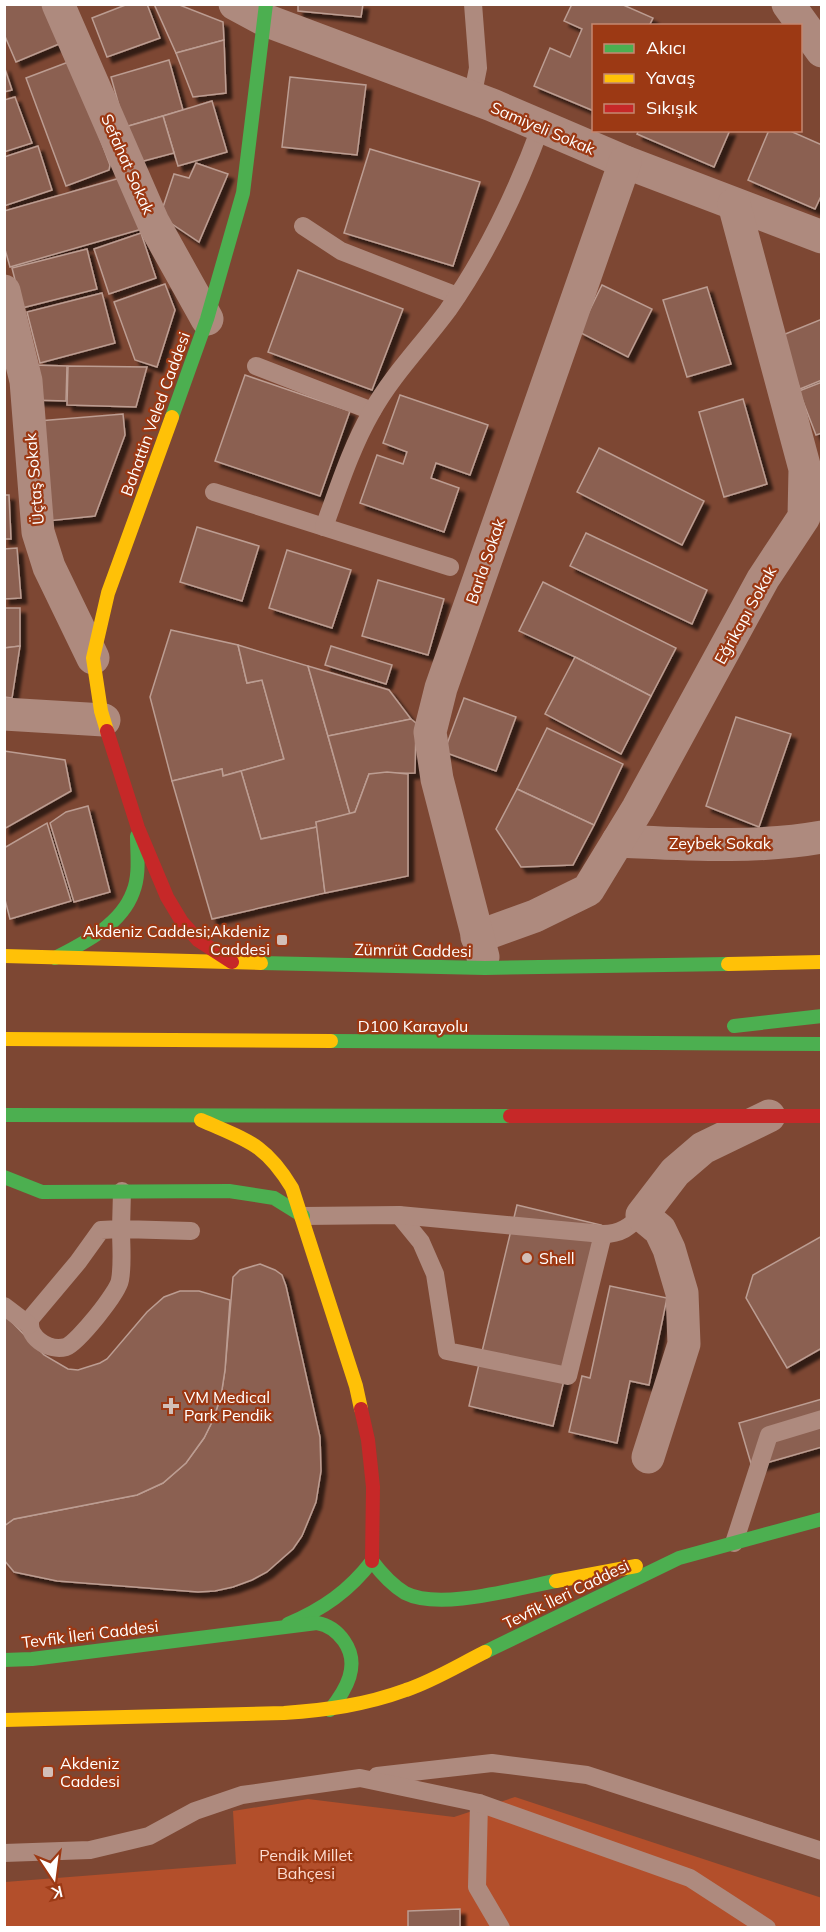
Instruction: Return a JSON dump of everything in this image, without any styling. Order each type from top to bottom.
[{"type":"main road","name":"Bahattin Veled Caddesi","points":[[232,962],[198,940],[182,922],[167,897],[138,828],[104,720],[93,657],[108,593],[207,319],[243,193],[266,12]]},
{"type":"main road","points":[[55,958],[99,932],[120,912],[133,892],[138,828]]},
{"type":"main road","name":"Zümrüt Caddesi","points":[[4,956],[486,968],[822,962]]},
{"type":"main road","points":[[582,1044],[822,1016]]},
{"type":"main road","name":"D100 Karayolu","points":[[4,1039],[822,1044]]},
{"type":"main road","points":[[4,1115],[822,1116]]},
{"type":"main road","points":[[188,1115],[232,1134],[266,1153],[280,1168],[292,1188],[303,1216],[356,1386],[368,1440],[373,1487],[372,1561],[359,1579],[340,1597],[319,1611],[288,1624]]},
{"type":"main road","points":[[4,1177],[42,1192],[229,1191],[274,1198],[303,1216]]},
{"type":"main road","name":"Tevfik İleri Caddesi","points":[[4,1720],[284,1713],[330,1710],[375,1700],[407,1690],[679,1558],[822,1519]]},
{"type":"main road","points":[[372,1561],[385,1577],[406,1593],[429,1599],[462,1599],[679,1558]]},
{"type":"main road","name":"Tevfik İleri Caddesi","points":[[4,1660],[90,1652],[288,1624],[325,1623],[347,1643],[354,1658],[350,1678],[342,1696],[330,1710]]},
{"type":"street","name":"Sefahat Sokak","points":[[58,4],[153,222],[207,319]]},
{"type":"street","points":[[235,4],[266,12]]},
{"type":"street","points":[[788,4],[822,51]]},
{"type":"street","name":"Samiyeli Sokak","points":[[266,12],[625,162],[821,237]]},
{"type":"street","name":"Barla Sokak","points":[[486,968],[437,779],[430,732],[441,688],[625,162]]},
{"type":"street","name":"Eğrikapı Sokak","points":[[477,937],[535,916],[588,890],[638,808],[763,579],[804,517],[805,469],[734,204]]},
{"type":"street","name":"Üçtaş Sokak","points":[[4,291],[26,381],[38,532],[49,567],[93,657]]},
{"type":"street","points":[[4,714],[104,720]]},
{"type":"street","name":"Zeybek Sokak","points":[[618,841],[723,845],[789,843],[822,837]]},
{"type":"street","points":[[648,1457],[684,1344],[682,1293],[669,1250],[660,1230],[642,1215],[675,1172],[703,1148],[769,1116]]},
{"type":"lane","points":[[472,98],[478,68],[473,4]]},
{"type":"lane","points":[[324,527],[357,440],[372,411],[476,267],[523,175],[541,126]]},
{"type":"lane","points":[[303,226],[341,251],[457,296]]},
{"type":"lane","points":[[256,366],[372,411]]},
{"type":"lane","points":[[214,492],[450,567]]},
{"type":"lane","points":[[4,1306],[29,1325],[33,1336],[53,1348],[67,1346],[92,1324],[120,1282],[122,1191]]},
{"type":"lane","points":[[4,1193],[42,1192]]},
{"type":"lane","points":[[399,1215],[421,1242],[435,1274],[447,1351],[568,1376],[603,1234]]},
{"type":"lane","points":[[303,1216],[399,1215],[616,1234],[628,1229],[642,1215]]},
{"type":"lane","points":[[29,1325],[31,1318],[78,1262],[101,1230],[191,1231]]},
{"type":"lane","points":[[734,1543],[769,1435],[822,1419]]},
{"type":"lane","points":[[4,1853],[90,1850],[149,1836],[195,1811],[242,1795],[360,1778],[492,1763],[587,1775],[822,1851]]},
{"type":"lane","points":[[360,1778],[479,1803],[690,1878],[767,1928]]},
{"type":"lane","points":[[479,1803],[477,1887],[501,1928]]},
{"type":"green space","name":"Pendik Millet Bahçesi","points":[[515,1797],[822,1898],[821,1928],[5,1928],[5,1882],[236,1864],[233,1811],[308,1799],[454,1817]]},
{"type":"building","points":[[4,4],[43,4],[59,44],[16,62],[4,34]]},
{"type":"building","points":[[128,4],[147,4],[160,38],[107,57],[92,18]]},
{"type":"building","points":[[154,4],[177,4],[223,22],[224,40],[176,53]]},
{"type":"building","points":[[298,4],[363,4],[361,17],[298,11]]},
{"type":"building","points":[[572,4],[621,4],[653,18],[650,24],[592,24],[592,110],[534,86],[550,48],[570,57],[582,29],[564,21]]},
{"type":"building","points":[[224,40],[226,93],[193,97],[176,53]]},
{"type":"building","points":[[169,60],[183,110],[125,127],[111,77]]},
{"type":"building","points":[[71,61],[110,165],[109,170],[66,186],[26,78]]},
{"type":"building","points":[[4,66],[12,90],[4,92]]},
{"type":"building","points":[[290,77],[366,85],[357,155],[282,147]]},
{"type":"building","points":[[15,97],[32,143],[4,152],[4,100]]},
{"type":"building","points":[[212,101],[227,152],[178,166],[163,116]]},
{"type":"building","points":[[163,116],[174,153],[136,163],[125,127]]},
{"type":"building","points":[[638,132],[729,132],[714,167],[637,134]]},
{"type":"building","points":[[768,132],[793,132],[822,145],[822,194],[815,209],[748,180]]},
{"type":"building","points":[[38,146],[52,190],[4,206],[4,157]]},
{"type":"building","points":[[370,149],[480,182],[453,266],[344,233]]},
{"type":"building","points":[[196,163],[228,174],[199,242],[160,216],[174,174],[189,178]]},
{"type":"building","points":[[127,176],[142,229],[10,267],[4,246],[4,211]]},
{"type":"building","points":[[141,233],[156,278],[109,294],[94,249]]},
{"type":"building","points":[[87,249],[97,289],[22,308],[12,268]]},
{"type":"building","points":[[298,270],[403,309],[372,390],[268,352]]},
{"type":"building","points":[[165,284],[175,310],[157,367],[135,360],[114,302]]},
{"type":"building","points":[[602,285],[652,309],[628,357],[579,332]]},
{"type":"building","points":[[707,287],[731,364],[687,377],[663,300]]},
{"type":"building","points":[[102,293],[115,343],[40,363],[27,312]]},
{"type":"building","points":[[822,319],[822,380],[800,389],[778,337]]},
{"type":"building","points":[[33,365],[67,366],[66,401],[32,400]]},
{"type":"building","points":[[68,366],[147,367],[136,407],[67,405]]},
{"type":"building","points":[[245,375],[350,411],[320,496],[215,461]]},
{"type":"building","points":[[822,382],[822,433],[816,435],[799,391]]},
{"type":"building","points":[[400,395],[488,425],[470,475],[436,463],[431,478],[459,488],[444,532],[360,503],[377,455],[403,464],[407,452],[383,443]]},
{"type":"building","points":[[743,399],[767,484],[724,497],[699,412]]},
{"type":"building","points":[[123,414],[125,435],[95,516],[47,521],[38,421]]},
{"type":"building","points":[[599,448],[704,501],[682,545],[577,492]]},
{"type":"building","points":[[4,495],[9,495],[11,539],[4,539]]},
{"type":"building","points":[[197,527],[259,546],[242,601],[180,582]]},
{"type":"building","points":[[586,533],[707,590],[692,624],[570,566]]},
{"type":"building","points":[[17,548],[21,598],[4,599],[4,549]]},
{"type":"building","points":[[287,550],[351,570],[332,628],[269,608]]},
{"type":"building","points":[[378,580],[444,599],[428,655],[362,636]]},
{"type":"building","points":[[543,582],[676,648],[651,696],[519,631]]},
{"type":"building","points":[[4,608],[20,608],[20,646],[4,648]]},
{"type":"building","points":[[171,630],[238,645],[247,683],[262,680],[284,759],[223,776],[222,769],[172,781],[150,697]]},
{"type":"building","points":[[238,645],[308,666],[350,814],[316,822],[317,827],[261,839],[241,771],[284,759],[262,680],[247,683]]},
{"type":"building","points":[[20,646],[12,698],[4,697],[4,648]]},
{"type":"building","points":[[331,646],[392,665],[386,684],[325,665]]},
{"type":"building","points":[[575,657],[651,696],[621,754],[545,714]]},
{"type":"building","points":[[308,666],[389,690],[411,719],[328,736]]},
{"type":"building","points":[[464,698],[516,717],[496,771],[444,752]]},
{"type":"building","points":[[736,717],[791,734],[759,827],[706,806]]},
{"type":"building","points":[[411,719],[416,723],[415,773],[369,774],[355,812],[350,814],[328,736]]},
{"type":"building","points":[[547,728],[623,764],[594,825],[517,789]]},
{"type":"building","points":[[4,751],[65,760],[71,791],[4,829]]},
{"type":"building","points":[[222,769],[223,776],[241,771],[261,839],[317,827],[325,893],[212,919],[172,781]]},
{"type":"building","points":[[387,772],[408,774],[408,876],[325,893],[316,822],[355,812],[369,774]]},
{"type":"building","points":[[517,789],[594,825],[573,865],[521,867],[496,829]]},
{"type":"building","points":[[88,806],[110,892],[74,902],[50,823],[66,812]]},
{"type":"building","points":[[47,823],[71,901],[10,919],[4,896],[4,848]]},
{"type":"building","points":[[517,1205],[601,1225],[553,1426],[469,1406]]},
{"type":"building","points":[[822,1236],[822,1348],[787,1368],[746,1298],[753,1275]]},
{"type":"building","points":[[260,1264],[282,1275],[286,1286],[320,1437],[321,1471],[316,1502],[302,1536],[293,1549],[267,1572],[233,1587],[215,1591],[198,1592],[57,1581],[14,1572],[4,1560],[4,1526],[14,1519],[137,1495],[163,1483],[186,1463],[204,1438],[221,1396],[233,1277],[240,1270]]},
{"type":"building","points":[[610,1286],[667,1298],[649,1385],[630,1381],[617,1443],[569,1432],[582,1376],[590,1378]]},
{"type":"building","points":[[180,1291],[199,1291],[230,1300],[221,1396],[204,1438],[186,1463],[163,1483],[137,1495],[14,1519],[4,1526],[4,1314],[44,1355],[68,1369],[78,1370],[107,1359],[147,1312],[164,1297]]},
{"type":"building","points":[[822,1399],[822,1447],[752,1467],[739,1423]]},
{"type":"building","points":[[460,1909],[460,1928],[408,1928],[408,1911]]},
{"type":"traffic: fast","points":[[172,417],[207,319],[243,193],[266,4]]},
{"type":"traffic: fast","points":[[55,958],[100,932],[120,914],[127,904],[137,879],[137,836]]},
{"type":"traffic: fast","points":[[261,963],[485,968],[728,964]]},
{"type":"traffic: fast","points":[[734,1026],[822,1016]]},
{"type":"traffic: fast","points":[[331,1041],[822,1044]]},
{"type":"traffic: fast","points":[[4,1115],[510,1116]]},
{"type":"traffic: fast","points":[[4,1177],[42,1192],[229,1191],[274,1198],[303,1216]]},
{"type":"traffic: fast","points":[[485,1652],[679,1558],[822,1519]]},
{"type":"traffic: fast","points":[[288,1624],[313,1612],[345,1590],[372,1561],[405,1593],[438,1600],[500,1593],[556,1581]]},
{"type":"traffic: fast","points":[[4,1660],[32,1659],[317,1623],[339,1634],[349,1650],[351,1659],[346,1686],[330,1710]]},
{"type":"traffic: slow","points":[[107,731],[101,711],[93,658],[108,593],[172,417]]},
{"type":"traffic: slow","points":[[4,956],[261,963]]},
{"type":"traffic: slow","points":[[728,964],[822,962]]},
{"type":"traffic: slow","points":[[4,1039],[331,1041]]},
{"type":"traffic: slow","points":[[201,1120],[242,1138],[263,1152],[273,1161],[292,1188],[356,1386],[361,1409]]},
{"type":"traffic: slow","points":[[556,1581],[636,1566]]},
{"type":"traffic: slow","points":[[4,1720],[284,1713],[331,1708],[376,1700],[406,1690],[485,1652]]},
{"type":"traffic: jam","points":[[107,731],[138,828],[167,897],[182,922],[198,940],[232,962]]},
{"type":"traffic: jam","points":[[510,1116],[822,1116]]},
{"type":"traffic: jam","points":[[361,1409],[368,1440],[373,1487],[372,1561]]},
{"type":"place","name":"Akdeniz Caddesi;Akdeni̇z Caddesi̇","points":[[282,940]]},
{"type":"place","name":"Shell","points":[[527,1258]]},
{"type":"place","name":"VM Medical Park Pendik","points":[[171,1406]]},
{"type":"place","name":"Akdeni̇z Caddesi̇","points":[[48,1772]]}]
